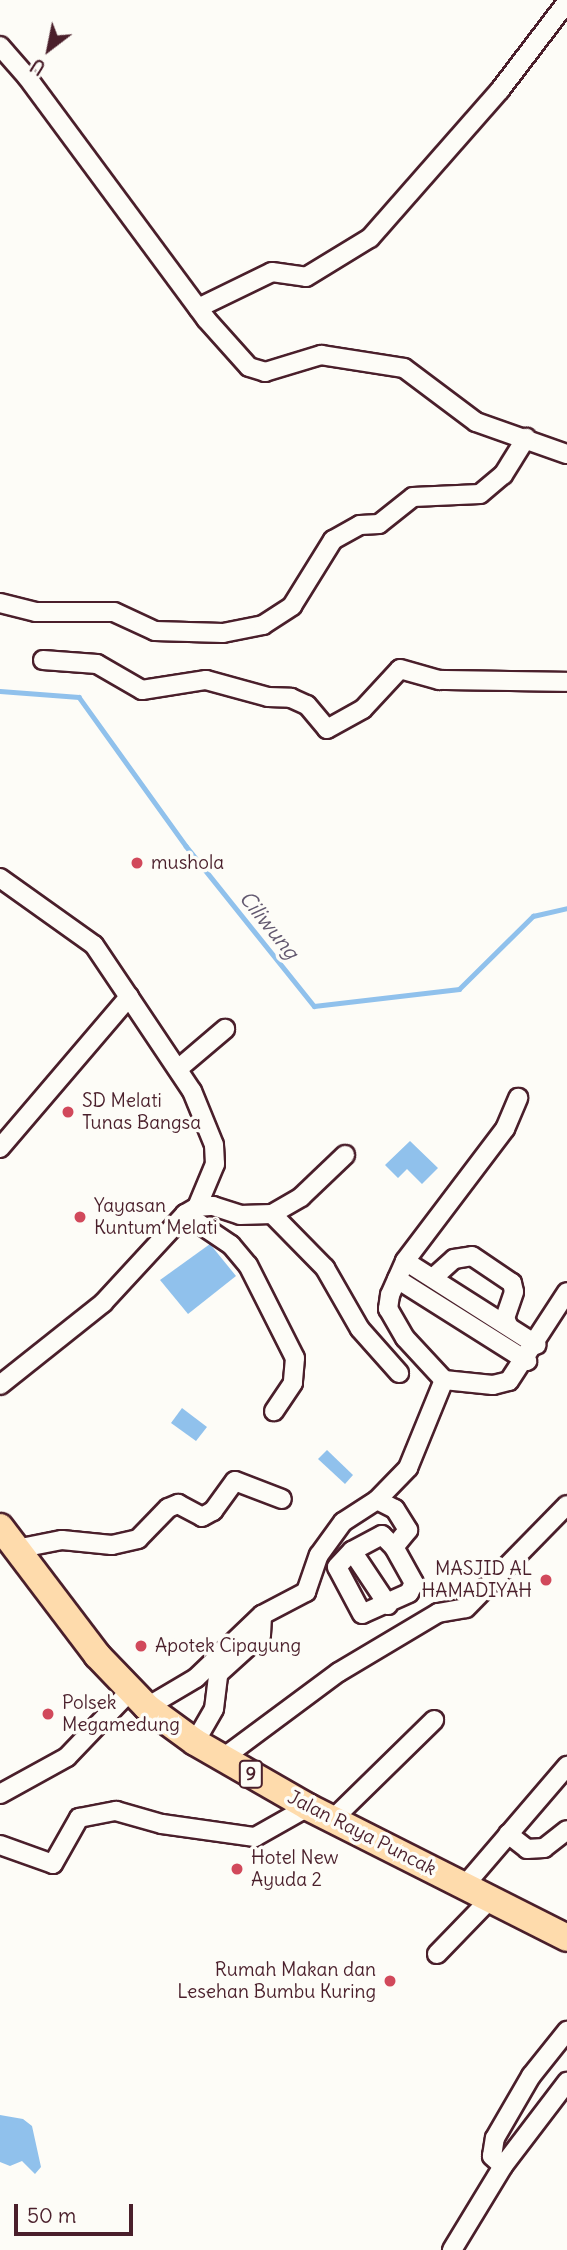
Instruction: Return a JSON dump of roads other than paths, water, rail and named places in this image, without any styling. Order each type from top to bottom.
[{"type":"highway","name":"Jalan Raya Puncak","points":[[0,1527],[138,1699],[195,1742],[332,1820],[567,1938]]},
{"type":"street","points":[[198,308],[272,272],[306,277],[370,238],[500,90],[567,2]]},
{"type":"street","points":[[0,46],[198,308],[257,371],[321,355],[404,368],[413,371],[459,413],[567,454]]},
{"type":"street","points":[[0,603],[36,612],[114,612],[155,631],[223,633],[263,625],[292,606],[333,540],[360,525],[379,524],[413,497],[480,494],[503,475],[526,439]]},
{"type":"street","points":[[43,660],[97,664],[142,690],[206,680],[268,697],[291,698],[307,705],[327,729],[363,709],[400,670],[439,680],[567,682]]},
{"type":"street","points":[[0,878],[94,945],[192,1091],[215,1154],[207,1188],[191,1210],[103,1303],[0,1385]]},
{"type":"street","points":[[0,1148],[129,997]]},
{"type":"street","points":[[178,1069],[225,1029]]},
{"type":"street","points":[[518,1098],[505,1129],[405,1261],[388,1310],[405,1338],[444,1380],[493,1385],[509,1381],[527,1361],[567,1292]]},
{"type":"street","points":[[191,1210],[213,1206],[240,1215],[272,1214],[301,1197],[345,1155]]},
{"type":"street","points":[[191,1210],[231,1245],[248,1265],[295,1359],[293,1383],[274,1411]]},
{"type":"street","points":[[272,1214],[324,1268],[360,1329],[400,1373]]},
{"type":"street","points":[[434,1277],[454,1259],[472,1256],[512,1283],[514,1292],[505,1318],[508,1325]]},
{"type":"street","points":[[405,1261],[537,1345]]},
{"type":"street","points":[[397,1279],[527,1361]]},
{"type":"street","points":[[0,1794],[66,1757],[138,1699],[196,1678],[262,1615],[306,1592],[319,1555],[343,1522],[377,1500],[408,1468],[435,1409],[444,1380]]},
{"type":"street","points":[[16,1549],[62,1540],[112,1545],[138,1539],[168,1508],[178,1504],[202,1517],[213,1511],[235,1481],[282,1499]]},
{"type":"street","points":[[377,1500],[395,1509],[408,1530],[394,1547]]},
{"type":"street","points":[[223,1758],[339,1672],[438,1613],[467,1608],[567,1506]]},
{"type":"street","points":[[382,1535],[394,1547],[414,1583],[409,1593],[388,1605],[362,1614],[356,1608],[337,1567],[352,1551],[382,1535]]},
{"type":"street","points":[[352,1551],[388,1605]]},
{"type":"street","points":[[195,1742],[214,1709],[218,1674],[261,1635],[262,1615]]},
{"type":"street","points":[[332,1820],[433,1720]]},
{"type":"street","points":[[465,1885],[567,1766]]},
{"type":"street","points":[[0,1845],[53,1864],[79,1818],[116,1811],[162,1824],[256,1837],[308,1807]]},
{"type":"street","points":[[508,1834],[527,1849],[544,1848],[567,1830]]},
{"type":"street","points":[[437,1954],[491,1898]]},
{"type":"street","points":[[503,2166],[492,2156],[495,2138],[531,2076],[567,2031]]},
{"type":"street","points":[[452,2250],[503,2166],[567,2082]]},
{"type":"water","points":[[410,1141],[438,1168],[422,1184],[407,1169],[398,1178],[385,1165]]},
{"type":"water","points":[[210,1244],[236,1276],[188,1314],[160,1280]]},
{"type":"water","points":[[182,1408],[207,1427],[196,1441],[171,1423]]},
{"type":"water","points":[[327,1450],[353,1475],[345,1484],[318,1459]]},
{"type":"water","points":[[0,2115],[23,2119],[32,2126],[41,2167],[35,2174],[22,2161],[10,2166],[0,2162]]},
{"type":"waterway","name":"Ciliwung","points":[[0,691],[79,697],[186,846],[314,1006],[459,989],[533,916],[567,908]]},
{"type":"place","name":"mushola","points":[[137,863]]},
{"type":"place","name":"SD Melati Tunas Bangsa","points":[[68,1112]]},
{"type":"place","name":"Yayasan Kuntum Melati","points":[[80,1217]]},
{"type":"place","name":"MASJID AL HAMADIYAH","points":[[546,1580]]},
{"type":"place","name":"Apotek Cipayung","points":[[141,1646]]},
{"type":"place","name":"Polsek Megamedung","points":[[48,1714]]},
{"type":"place","name":"Hotel New Ayuda 2","points":[[237,1869]]},
{"type":"place","name":"Rumah Makan dan Lesehan Bumbu Kuring","points":[[390,1981]]}]
